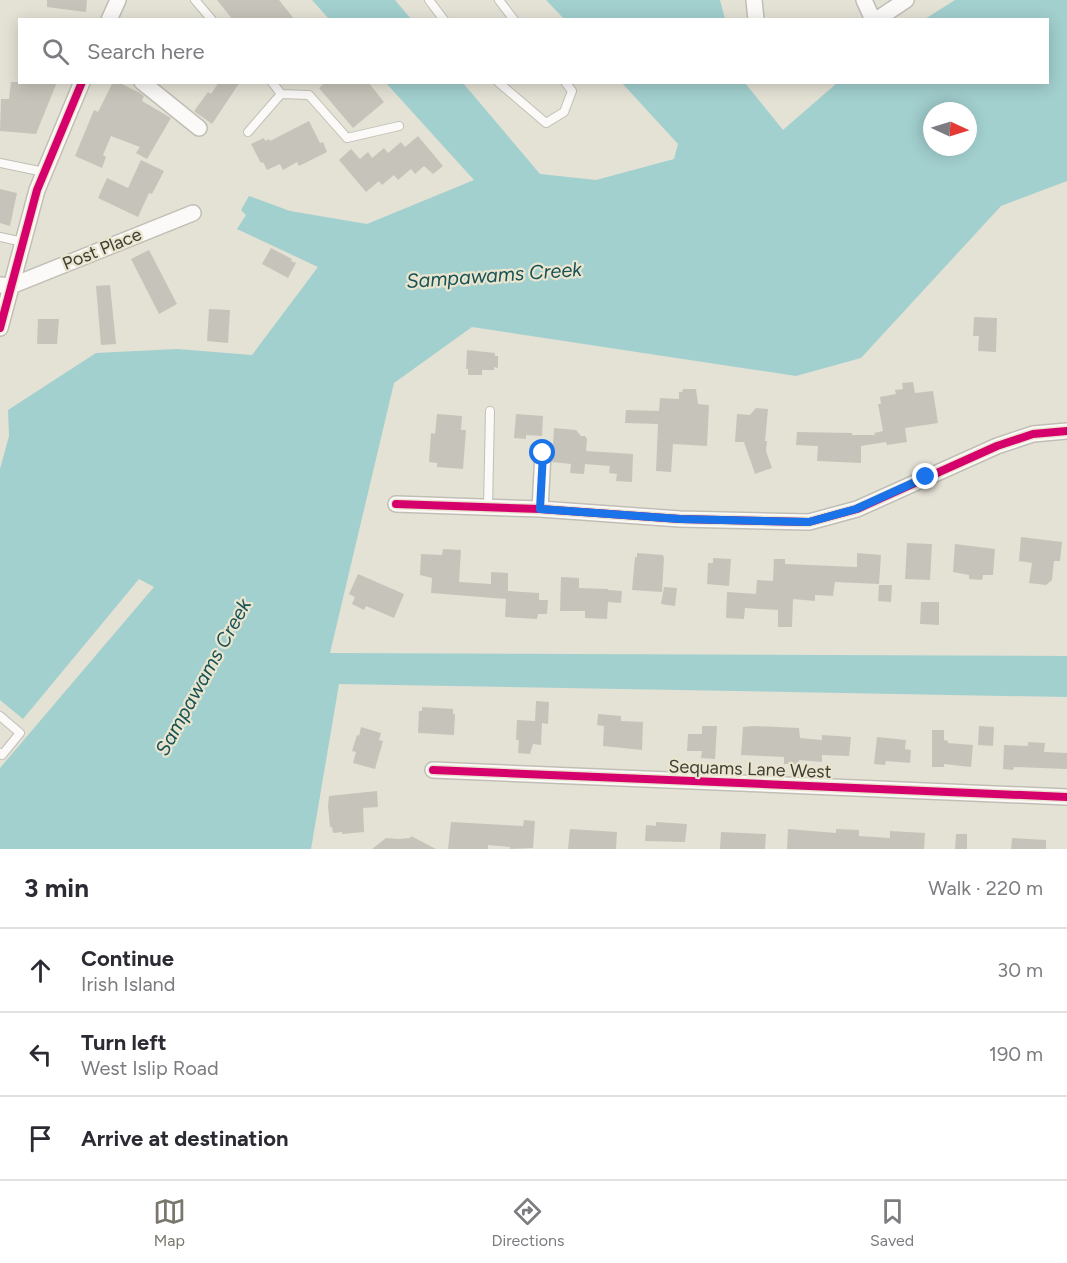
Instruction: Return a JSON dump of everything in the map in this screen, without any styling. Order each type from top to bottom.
[{"type":"street","points":[[110,18],[118,0]]},
{"type":"street","points":[[754,0],[756,18]]},
{"type":"street","points":[[864,0],[874,18]]},
{"type":"street","points":[[878,18],[906,0]]},
{"type":"street","points":[[0,328],[6,285],[23,242],[37,190],[81,84]]},
{"type":"street","points":[[144,84],[199,128]]},
{"type":"street","name":"Post Place","points":[[6,285],[193,213]]},
{"type":"street","points":[[396,504],[540,509],[680,519],[809,522],[856,509],[997,446],[1033,434],[1067,431]]},
{"type":"street","points":[[540,509],[543,453]]},
{"type":"street","name":"Sequams Lane West","points":[[433,770],[1067,797]]},
{"type":"lane","points":[[195,0],[210,18]]},
{"type":"lane","points":[[429,0],[442,18]]},
{"type":"lane","points":[[499,0],[512,18]]},
{"type":"lane","points":[[274,84],[281,94]]},
{"type":"lane","points":[[500,84],[546,123],[564,112],[572,91],[567,84]]},
{"type":"lane","points":[[281,94],[309,95],[347,138],[399,126]]},
{"type":"lane","points":[[248,132],[281,94]]},
{"type":"lane","points":[[0,163],[44,172]]},
{"type":"lane","points":[[0,237],[23,242]]},
{"type":"lane","points":[[488,507],[490,411]]},
{"type":"lane","points":[[0,716],[20,733],[2,755],[0,753]]},
{"type":"water","points":[[312,0],[395,0],[410,18],[328,18]]},
{"type":"water","points":[[546,0],[720,0],[725,18],[563,18]]},
{"type":"water","name":"Sampawams Creek","points":[[955,0],[1067,0],[1067,181],[1001,206],[861,358],[796,376],[472,327],[394,383],[330,653],[1067,656],[1067,697],[339,684],[311,849],[0,849],[0,768],[154,587],[139,579],[23,719],[0,700],[0,469],[9,436],[8,410],[96,353],[177,349],[252,355],[318,267],[237,229],[246,215],[241,210],[249,196],[290,211],[367,224],[474,180],[387,84],[464,84],[540,174],[596,180],[674,159],[678,144],[623,84],[746,84],[783,130],[836,84],[1049,84],[1049,18],[927,18]]},
{"type":"building","points":[[47,0],[87,0],[86,12],[47,7]]},
{"type":"building","points":[[217,0],[279,0],[293,18],[231,18]]},
{"type":"building","points":[[11,82],[56,84],[36,134],[0,131],[1,99],[9,99]]},
{"type":"building","points":[[112,84],[122,84],[140,93],[144,96],[142,101],[171,118],[147,159],[136,153],[140,147],[111,136],[103,155],[106,157],[102,168],[75,156],[94,110],[98,112]]},
{"type":"building","points":[[218,84],[239,84],[212,124],[194,111],[208,92],[211,94]]},
{"type":"building","points":[[323,84],[370,84],[384,102],[353,128],[319,88]]},
{"type":"building","points":[[309,121],[327,152],[299,166],[297,162],[283,170],[280,164],[267,170],[251,144],[264,138],[265,141],[269,139],[270,141]]},
{"type":"building","points":[[418,136],[443,166],[433,174],[424,166],[415,174],[411,169],[398,180],[394,175],[382,185],[379,181],[366,192],[339,160],[351,149],[360,159],[368,152],[372,158],[384,148],[388,153],[401,142],[405,147]]},
{"type":"building","points":[[141,160],[164,171],[152,194],[149,193],[138,217],[98,198],[107,178],[128,188]]},
{"type":"building","points":[[0,189],[17,193],[10,226],[0,223]]},
{"type":"building","points":[[271,248],[296,263],[288,278],[262,264]]},
{"type":"building","points":[[149,250],[177,304],[159,314],[131,259]]},
{"type":"building","points":[[110,285],[116,344],[101,345],[96,286]]},
{"type":"building","points":[[209,309],[230,310],[228,343],[207,341]]},
{"type":"building","points":[[974,317],[997,318],[996,352],[978,351],[979,336],[973,336]]},
{"type":"building","points":[[38,319],[59,319],[57,344],[37,344]]},
{"type":"building","points":[[467,350],[495,353],[495,356],[498,356],[498,368],[482,370],[482,375],[468,375]]},
{"type":"building","points":[[913,382],[915,393],[933,391],[938,423],[905,428],[907,442],[887,445],[886,442],[861,446],[861,463],[817,461],[818,446],[796,445],[797,432],[875,435],[874,433],[883,431],[878,404],[881,404],[880,397],[896,394],[895,390],[903,389],[902,383]]},
{"type":"building","points":[[683,389],[696,389],[698,404],[709,405],[707,446],[673,444],[671,472],[656,471],[658,424],[625,423],[626,410],[659,411],[660,398],[679,399],[679,392]]},
{"type":"building","points":[[756,408],[768,409],[765,441],[767,441],[766,451],[772,468],[755,474],[744,442],[735,442],[737,414],[750,415]]},
{"type":"building","points":[[437,414],[462,416],[461,430],[466,430],[463,469],[437,467],[437,463],[429,462],[431,433],[435,434]]},
{"type":"building","points":[[516,414],[543,416],[542,436],[526,435],[526,439],[514,438]]},
{"type":"building","points":[[554,428],[576,430],[581,436],[585,436],[586,451],[633,454],[632,482],[616,481],[617,474],[609,473],[610,466],[585,464],[584,474],[570,473],[571,464],[552,462]]},
{"type":"building","points":[[1021,537],[1062,542],[1060,561],[1054,561],[1052,580],[1046,585],[1029,583],[1032,563],[1019,561]]},
{"type":"building","points":[[907,543],[932,544],[930,580],[905,579]]},
{"type":"building","points":[[955,544],[995,549],[993,575],[983,575],[982,580],[969,579],[969,575],[953,572]]},
{"type":"building","points":[[443,549],[461,550],[459,582],[491,584],[491,572],[508,573],[508,591],[539,593],[539,600],[548,600],[547,614],[538,614],[537,619],[505,617],[506,599],[431,593],[432,578],[420,575],[421,554],[442,555]]},
{"type":"building","points":[[637,553],[663,555],[662,592],[632,590]]},
{"type":"building","points":[[857,553],[881,555],[879,584],[835,582],[833,596],[815,595],[815,601],[793,599],[792,627],[778,627],[778,610],[745,608],[744,619],[726,618],[727,592],[756,594],[757,580],[773,581],[774,559],[785,559],[785,564],[857,567]]},
{"type":"building","points":[[713,558],[731,559],[729,586],[707,584],[708,563],[713,563]]},
{"type":"building","points":[[358,574],[404,594],[394,618],[366,606],[364,610],[352,604],[355,597],[349,594]]},
{"type":"building","points":[[561,577],[579,578],[579,588],[622,591],[621,603],[608,602],[607,619],[585,618],[585,611],[560,611]]},
{"type":"building","points":[[879,585],[892,585],[891,602],[878,601]]},
{"type":"building","points":[[664,587],[677,588],[675,606],[661,604]]},
{"type":"building","points":[[921,602],[939,602],[939,625],[920,624]]},
{"type":"building","points":[[536,701],[549,702],[548,724],[542,723],[541,745],[533,744],[530,754],[518,753],[517,720],[535,721]]},
{"type":"building","points":[[422,707],[453,709],[453,714],[455,714],[454,735],[418,733],[419,711],[422,711]]},
{"type":"building","points":[[598,714],[621,716],[621,721],[643,722],[642,750],[603,746],[604,726],[597,725]]},
{"type":"building","points":[[702,726],[717,726],[715,759],[701,758],[702,751],[687,751],[688,734],[702,734]]},
{"type":"building","points":[[979,726],[994,727],[993,746],[978,745]]},
{"type":"building","points":[[361,727],[381,733],[379,740],[383,741],[375,769],[353,763],[356,752],[352,751]]},
{"type":"building","points":[[743,727],[799,728],[800,738],[822,740],[822,735],[851,737],[849,756],[822,755],[822,762],[799,760],[798,764],[784,764],[784,757],[741,755]]},
{"type":"building","points":[[932,730],[944,730],[944,740],[948,743],[973,745],[971,767],[944,764],[944,767],[932,767]]},
{"type":"building","points":[[877,737],[906,740],[905,749],[911,750],[910,763],[886,761],[885,765],[874,764]]},
{"type":"building","points":[[1028,742],[1045,743],[1044,752],[1067,753],[1067,769],[1014,767],[1013,770],[1003,769],[1004,745],[1028,746]]},
{"type":"building","points":[[377,791],[378,807],[363,808],[364,832],[333,833],[330,827],[329,796]]},
{"type":"building","points":[[524,820],[535,821],[533,848],[510,849],[510,847],[488,845],[488,849],[448,849],[451,822],[523,826]]},
{"type":"building","points":[[656,822],[687,824],[685,842],[645,841],[646,825],[656,826]]},
{"type":"building","points":[[570,829],[617,832],[616,849],[568,849]]},
{"type":"building","points":[[788,829],[836,833],[836,829],[859,830],[859,836],[890,838],[890,831],[925,833],[924,849],[787,849]]},
{"type":"building","points":[[721,832],[766,834],[765,849],[720,849]]},
{"type":"building","points":[[956,834],[967,834],[967,849],[955,849]]},
{"type":"building","points":[[411,836],[436,849],[372,849],[386,838],[399,839]]},
{"type":"building","points":[[1012,838],[1046,840],[1046,849],[1011,849]]},
{"type":"cycle path","points":[[0,328],[37,190],[81,84]]},
{"type":"cycle path","points":[[396,504],[540,509],[680,519],[809,522],[857,509],[997,446],[1033,434],[1067,431]]},
{"type":"cycle path","points":[[433,770],[1067,797]]},
{"type":"route","points":[[543,453],[540,509],[680,519],[809,522],[856,509],[926,477]]}]
